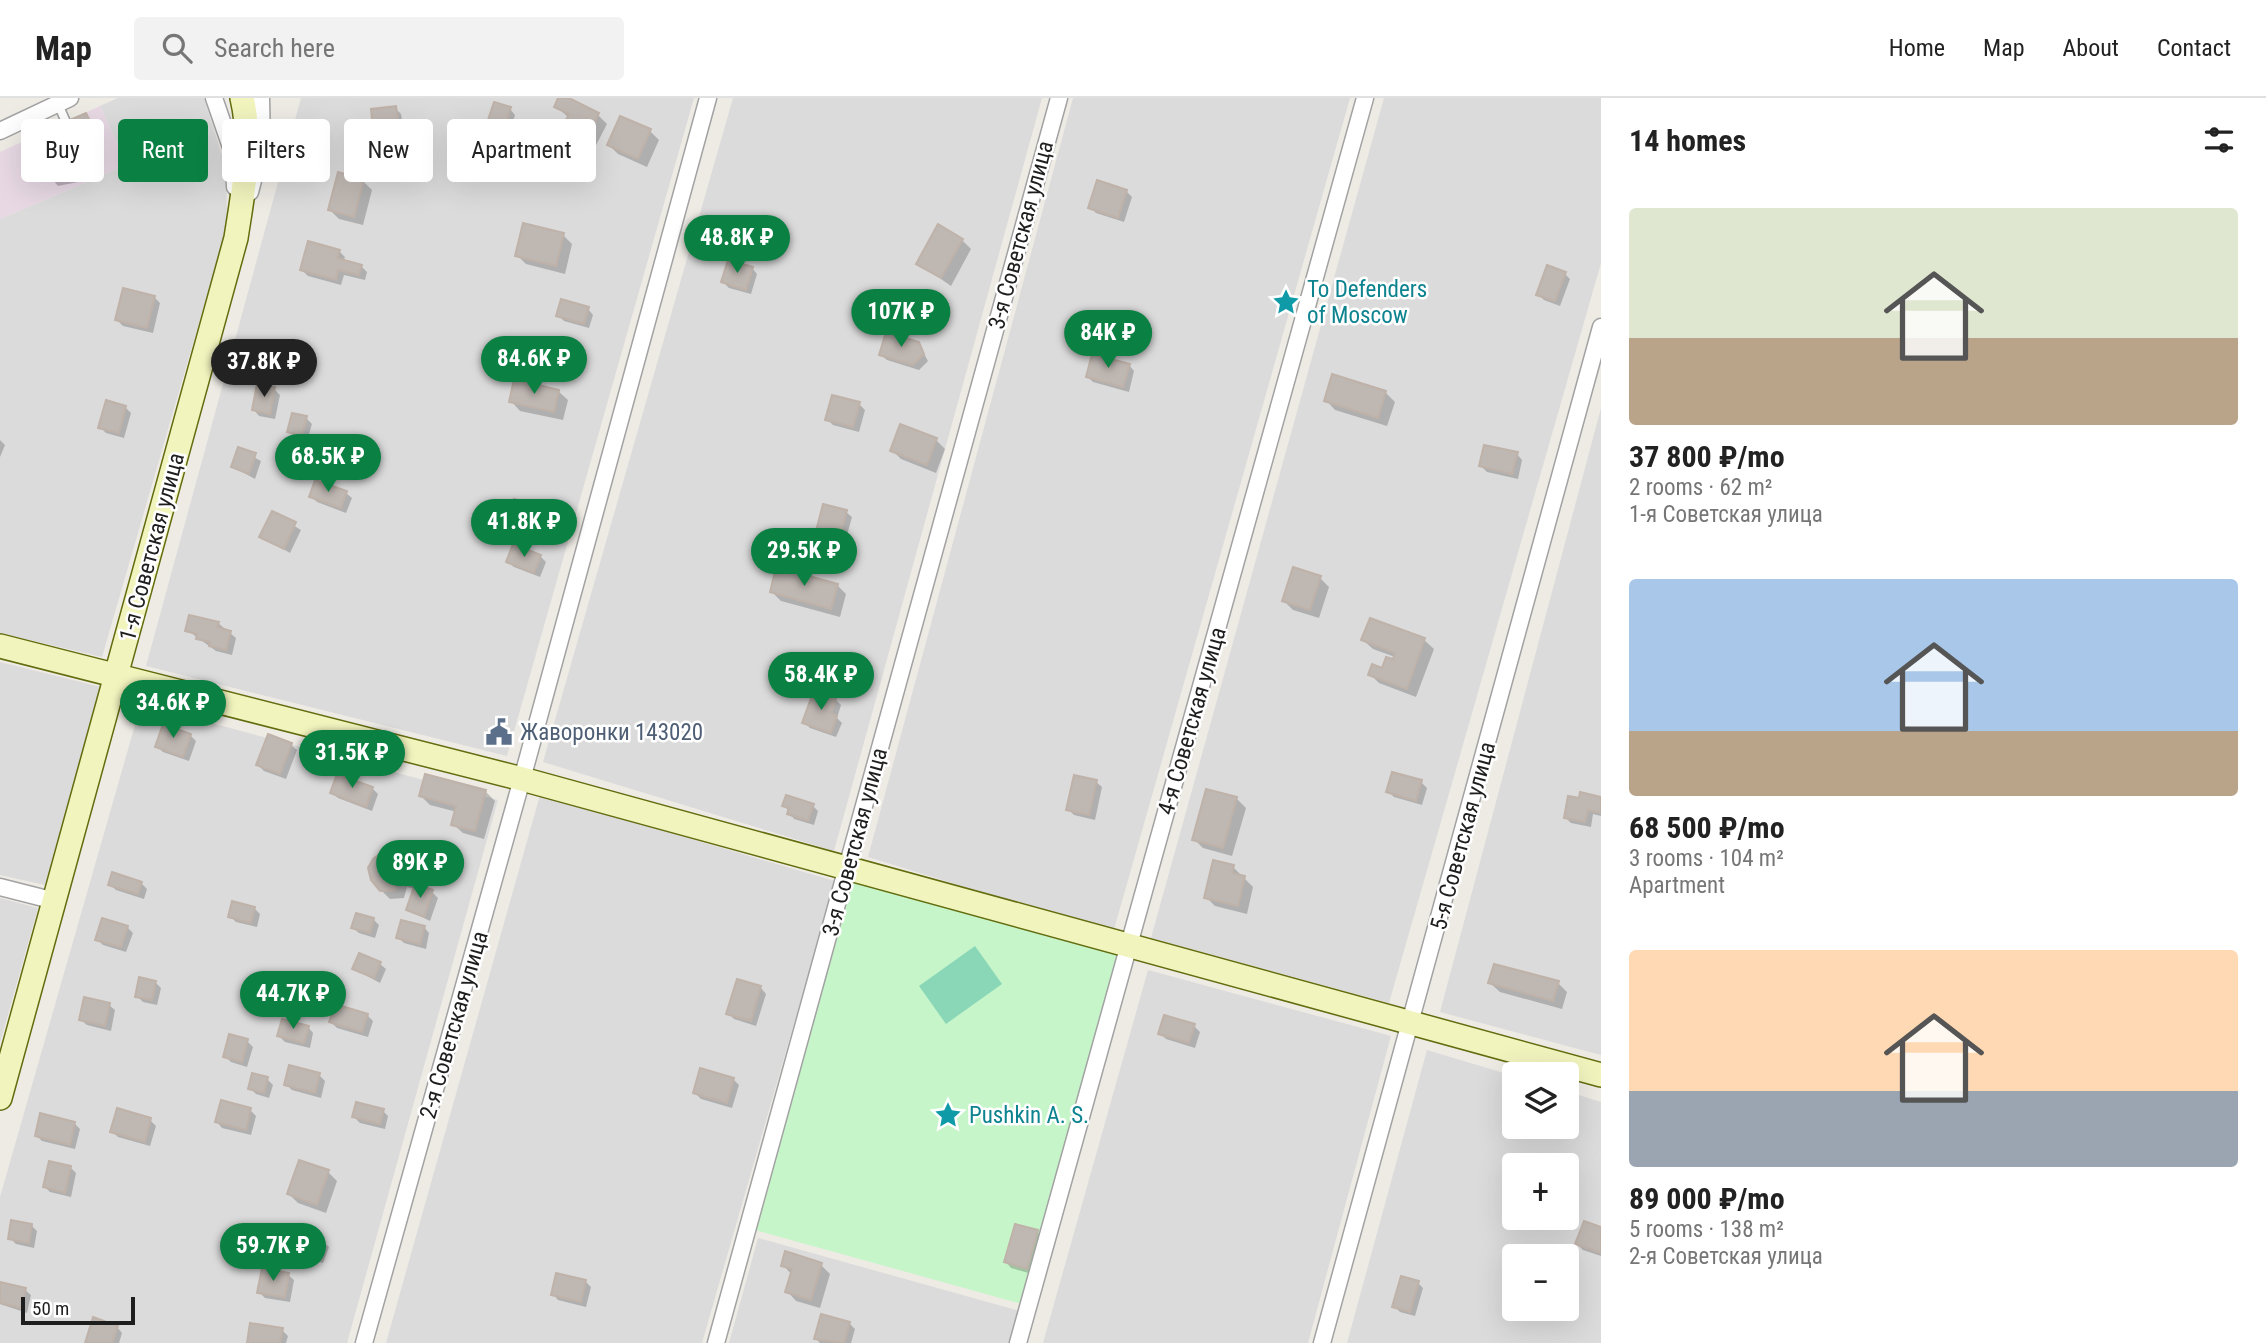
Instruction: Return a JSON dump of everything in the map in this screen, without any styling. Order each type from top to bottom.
[{"type":"street","points":[[214,98],[233,156],[236,238]]},
{"type":"street","name":"1-я Советская улица","points":[[0,1098],[236,238],[245,178],[247,128],[242,98]]},
{"type":"street","points":[[236,238],[258,167],[263,128],[261,98]]},
{"type":"street","name":"2-я Советская улица","points":[[364,1343],[523,779],[708,98]]},
{"type":"street","name":"3-я Советская улица","points":[[716,1343],[1059,98]]},
{"type":"street","name":"4-я Советская улица","points":[[1018,1343],[1365,98]]},
{"type":"street","points":[[0,131],[64,101]]},
{"type":"street","name":"5-я Советская улица","points":[[1322,1343],[1412,1024],[1601,327]]},
{"type":"street","points":[[0,646],[523,779],[848,871],[1601,1075]]},
{"type":"street","points":[[0,887],[55,901]]},
{"type":"lane","points":[[64,101],[69,119]]},
{"type":"shaded area","points":[[118,98],[204,98],[222,155],[222,182],[226,182],[227,226],[102,657],[0,633],[0,219],[87,182],[104,182],[104,175],[118,169],[118,182],[208,182],[208,119],[118,119],[118,145],[100,106]]},
{"type":"shaded area","points":[[301,98],[694,98],[507,756],[146,666],[278,182],[330,182],[330,119],[295,119]]},
{"type":"shaded area","points":[[733,98],[1042,98],[834,851],[543,762]]},
{"type":"shaded area","points":[[1073,98],[1350,98],[1113,933],[868,857]]},
{"type":"shaded area","points":[[1384,98],[1601,98],[1601,263],[1389,1003],[1151,938]]},
{"type":"shaded area","points":[[100,106],[118,145],[118,169],[104,175],[104,119],[72,119]]},
{"type":"shaded area","points":[[21,142],[21,182],[87,182],[0,219],[0,152]]},
{"type":"shaded area","points":[[1601,408],[1601,1055],[1440,1012]]},
{"type":"shaded area","points":[[0,662],[101,687],[45,885],[0,875]]},
{"type":"shaded area","points":[[141,704],[498,800],[347,1343],[0,1343],[0,1197]]},
{"type":"shaded area","points":[[540,795],[835,881],[702,1343],[386,1343]]},
{"type":"shaded area","points":[[0,898],[38,908],[0,1043]]},
{"type":"shaded area","points":[[1148,970],[1391,1036],[1308,1343],[1043,1343]]},
{"type":"shaded area","points":[[1427,1050],[1502,1072],[1502,1139],[1579,1139],[1579,1095],[1601,1102],[1601,1343],[1347,1343]]},
{"type":"shaded area","points":[[758,1238],[1020,1311],[1011,1343],[729,1343]]},
{"type":"green space","points":[[852,880],[1119,954],[1022,1304],[755,1230]]},
{"type":"green space","points":[[975,946],[1002,984],[946,1024],[919,986]]},
{"type":"building","points":[[558,98],[569,98],[599,113],[596,119],[566,119],[569,114],[554,107]]},
{"type":"building","points":[[494,102],[511,107],[507,119],[488,119]]},
{"type":"building","points":[[396,106],[398,119],[372,119],[371,109]]},
{"type":"building","points":[[86,113],[89,119],[72,119]]},
{"type":"building","points":[[620,116],[651,129],[638,159],[607,145]]},
{"type":"building","points":[[338,172],[344,174],[344,182],[363,182],[354,217],[328,210]]},
{"type":"building","points":[[1097,180],[1127,190],[1118,218],[1088,208]]},
{"type":"building","points":[[523,223],[564,233],[556,266],[515,256]]},
{"type":"building","points":[[938,224],[963,239],[941,278],[916,264]]},
{"type":"building","points":[[308,241],[340,250],[337,258],[362,265],[359,275],[338,270],[336,280],[300,270]]},
{"type":"building","points":[[728,260],[753,267],[746,290],[721,282]]},
{"type":"building","points":[[1547,265],[1566,272],[1555,301],[1536,295]]},
{"type":"building","points":[[123,288],[155,296],[147,328],[115,320]]},
{"type":"building","points":[[561,299],[589,307],[584,324],[556,316]]},
{"type":"building","points":[[886,332],[919,342],[924,354],[913,365],[879,355]]},
{"type":"building","points":[[1092,354],[1130,364],[1123,387],[1086,377]]},
{"type":"building","points":[[1332,374],[1386,391],[1378,418],[1324,401]]},
{"type":"building","points":[[514,379],[559,390],[554,412],[509,402]]},
{"type":"building","points":[[257,384],[275,387],[270,414],[252,410]]},
{"type":"building","points":[[832,395],[860,402],[853,427],[825,420]]},
{"type":"building","points":[[106,400],[126,406],[119,433],[98,428]]},
{"type":"building","points":[[292,413],[307,416],[302,436],[287,432]]},
{"type":"building","points":[[900,424],[937,438],[927,465],[890,451]]},
{"type":"building","points":[[1484,445],[1518,452],[1512,474],[1479,466]]},
{"type":"building","points":[[238,447],[256,453],[249,474],[231,467]]},
{"type":"building","points":[[315,480],[347,491],[341,508],[309,497]]},
{"type":"building","points":[[514,499],[531,504],[525,524],[508,519]]},
{"type":"building","points":[[823,504],[847,510],[839,541],[815,535]]},
{"type":"building","points":[[272,511],[296,522],[284,549],[259,537]]},
{"type":"building","points":[[513,544],[541,555],[534,573],[506,562]]},
{"type":"building","points":[[776,567],[838,584],[831,609],[770,592]]},
{"type":"building","points":[[1293,567],[1321,576],[1310,610],[1282,601]]},
{"type":"building","points":[[189,615],[219,622],[217,627],[231,631],[226,650],[209,646],[210,642],[196,639],[197,634],[185,631]]},
{"type":"building","points":[[1370,618],[1425,638],[1407,689],[1368,675],[1372,664],[1382,668],[1386,657],[1393,659],[1395,653],[1361,640]]},
{"type":"building","points":[[814,690],[836,698],[831,713],[837,716],[831,733],[802,723]]},
{"type":"building","points":[[163,724],[191,734],[183,757],[155,747]]},
{"type":"building","points":[[268,734],[292,743],[280,774],[256,765]]},
{"type":"building","points":[[1392,772],[1422,780],[1416,801],[1386,792]]},
{"type":"building","points":[[337,774],[373,787],[366,807],[330,793]]},
{"type":"building","points":[[425,774],[486,790],[475,831],[451,825],[456,806],[419,796]]},
{"type":"building","points":[[1074,775],[1097,780],[1089,815],[1066,810]]},
{"type":"building","points":[[1206,789],[1237,797],[1223,848],[1192,840]]},
{"type":"building","points":[[1580,792],[1601,797],[1601,813],[1588,810],[1585,822],[1564,818],[1568,796],[1579,798]]},
{"type":"building","points":[[786,795],[814,804],[808,821],[787,814],[789,808],[782,806]]},
{"type":"building","points":[[390,847],[402,852],[401,856],[411,861],[405,881],[398,879],[395,890],[380,891],[371,880],[368,868],[373,859]]},
{"type":"building","points":[[1213,860],[1234,865],[1232,873],[1245,876],[1238,906],[1204,898]]},
{"type":"building","points":[[112,872],[142,882],[138,894],[108,885]]},
{"type":"building","points":[[415,884],[433,890],[424,917],[406,910]]},
{"type":"building","points":[[232,901],[255,907],[251,923],[228,917]]},
{"type":"building","points":[[356,913],[374,918],[370,933],[351,928]]},
{"type":"building","points":[[102,918],[128,926],[121,947],[95,940]]},
{"type":"building","points":[[401,920],[425,926],[420,944],[396,938]]},
{"type":"building","points":[[359,953],[381,962],[374,978],[352,969]]},
{"type":"building","points":[[1494,964],[1559,981],[1553,1001],[1488,983]]},
{"type":"building","points":[[139,977],[156,981],[152,1000],[135,997]]},
{"type":"building","points":[[737,979],[761,986],[751,1021],[726,1014]]},
{"type":"building","points":[[84,997],[110,1003],[105,1026],[79,1020]]},
{"type":"building","points":[[335,1004],[368,1014],[362,1032],[329,1022]]},
{"type":"building","points":[[1164,1015],[1195,1024],[1189,1043],[1158,1034]]},
{"type":"building","points":[[282,1019],[309,1026],[304,1043],[277,1036]]},
{"type":"building","points":[[229,1034],[248,1039],[242,1062],[223,1057]]},
{"type":"building","points":[[289,1065],[320,1073],[315,1093],[284,1085]]},
{"type":"building","points":[[700,1068],[734,1078],[727,1103],[693,1093]]},
{"type":"building","points":[[252,1073],[268,1077],[264,1093],[248,1089]]},
{"type":"building","points":[[221,1100],[251,1108],[246,1130],[215,1122]]},
{"type":"building","points":[[356,1102],[384,1109],[380,1124],[352,1117]]},
{"type":"building","points":[[117,1108],[151,1118],[145,1142],[110,1132]]},
{"type":"building","points":[[40,1113],[75,1122],[70,1145],[35,1136]]},
{"type":"building","points":[[299,1160],[329,1170],[317,1205],[287,1194]]},
{"type":"building","points":[[49,1161],[71,1166],[65,1193],[43,1187]]},
{"type":"building","points":[[11,1220],[32,1224],[29,1243],[8,1239]]},
{"type":"building","points":[[1584,1221],[1601,1227],[1601,1253],[1575,1244]]},
{"type":"building","points":[[1015,1224],[1038,1230],[1027,1269],[1004,1262]]},
{"type":"building","points":[[296,1231],[324,1240],[318,1258],[290,1249]]},
{"type":"building","points":[[785,1251],[822,1263],[811,1300],[785,1292],[792,1269],[781,1266]]},
{"type":"building","points":[[262,1268],[289,1273],[285,1297],[257,1293]]},
{"type":"building","points":[[556,1273],[586,1280],[581,1302],[551,1295]]},
{"type":"building","points":[[1401,1276],[1419,1281],[1410,1312],[1392,1307]]},
{"type":"building","points":[[0,1282],[26,1288],[21,1308],[0,1303]]},
{"type":"building","points":[[821,1314],[850,1322],[844,1343],[814,1339]]},
{"type":"building","points":[[93,1317],[118,1326],[112,1343],[85,1343]]},
{"type":"building","points":[[250,1323],[283,1328],[280,1343],[247,1343]]},
{"type":"place","name":"To Defenders of Moscow","points":[[1286,302]]},
{"type":"place","name":"Жаворонки 143020","points":[[499,732]]},
{"type":"place","name":"Pushkin A. S.","points":[[948,1115]]}]
